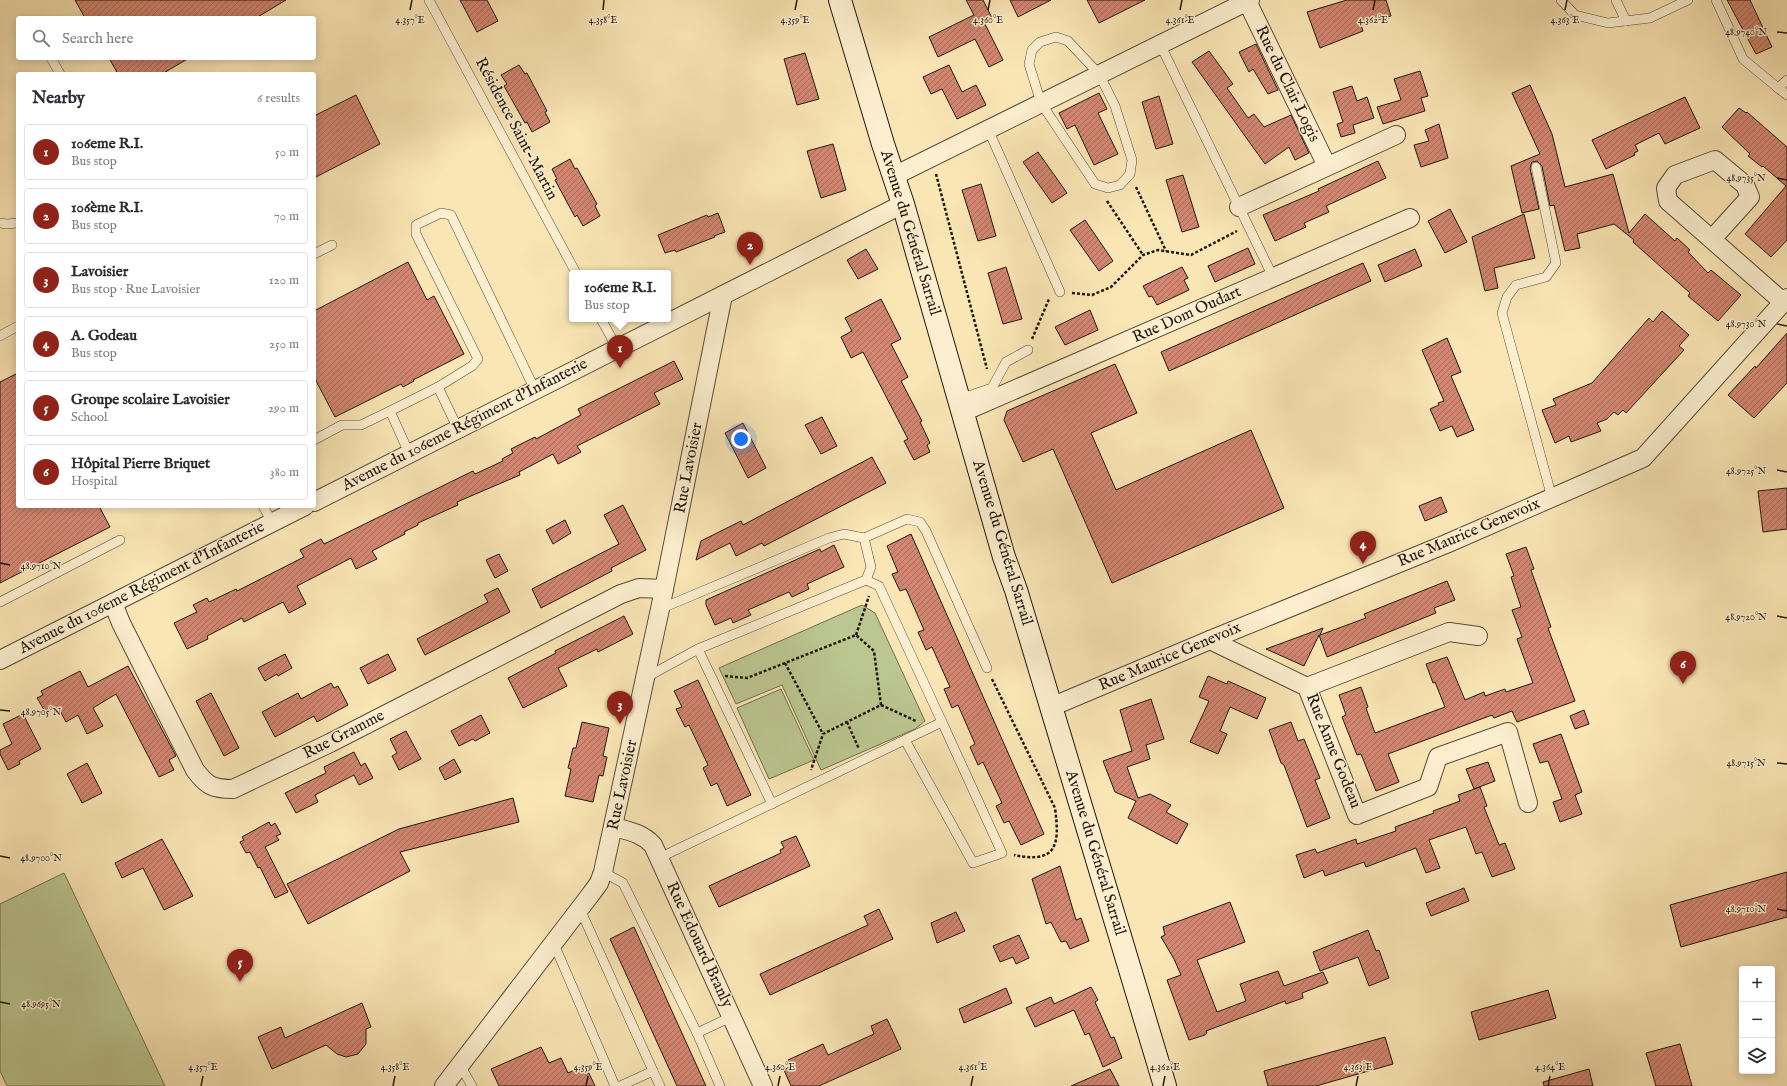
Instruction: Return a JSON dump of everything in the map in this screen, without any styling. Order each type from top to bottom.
[{"type":"main road","name":"Avenue du Général Sarrail","points":[[840,0],[882,144],[903,204],[1004,557],[1016,590],[1165,1086]]},
{"type":"street","name":"Rue du Clair Logis","points":[[894,176],[1248,1],[1327,166]]},
{"type":"street","points":[[1239,207],[1396,135]]},
{"type":"street","points":[[1712,239],[1750,197],[1744,184],[1716,160],[1675,175],[1666,188],[1668,201],[1712,239],[1785,300]]},
{"type":"street","name":"Avenue du 106eme Régiment d'Infanterie","points":[[671,321],[903,204]]},
{"type":"street","name":"Rue Dom Oudart","points":[[961,406],[1273,277],[1410,218]]},
{"type":"street","name":"Rue Lavoisier","points":[[444,1086],[554,944],[599,883],[603,872],[614,827],[660,609],[723,295]]},
{"type":"street","name":"Rue Maurice Genevoix","points":[[1051,707],[1210,640],[1446,544],[1643,458],[1785,300]]},
{"type":"street","name":"Avenue du 106eme Régiment d'Infanterie","points":[[316,501],[669,322]]},
{"type":"street","name":"Avenue du 106eme Régiment d'Infanterie","points":[[0,660],[301,508]]},
{"type":"street","name":"Rue Gramme","points":[[113,603],[121,623],[195,770],[203,781],[212,786],[222,789],[233,789],[330,743],[621,594],[639,588],[664,589]]},
{"type":"street","points":[[1307,687],[1449,632],[1478,636]]},
{"type":"street","name":"Rue Anne Godeau","points":[[1210,640],[1307,687],[1357,815],[1428,786],[1438,757],[1508,732],[1528,803]]},
{"type":"street","name":"Rue Edouard Branly","points":[[614,827],[640,834],[647,838],[653,845],[763,1086]]},
{"type":"lane","name":"Résidence Saint-Martin","points":[[429,0],[574,270]]},
{"type":"lane","points":[[1561,0],[1575,15],[1608,23],[1650,18],[1688,0]]},
{"type":"lane","points":[[1616,0],[1626,21]]},
{"type":"lane","points":[[1716,0],[1743,59],[1787,95]]},
{"type":"lane","points":[[1056,37],[1068,40],[1099,74],[1115,106],[1132,160],[1130,174],[1120,185],[1108,188],[1095,184],[1041,103],[1029,64],[1032,50],[1040,42],[1056,37]]},
{"type":"lane","points":[[1160,44],[1273,277]]},
{"type":"lane","points":[[52,60],[59,72]]},
{"type":"lane","points":[[1778,88],[1787,80]]},
{"type":"lane","points":[[988,129],[1060,292]]},
{"type":"lane","points":[[1536,167],[1556,264],[1546,277],[1516,285],[1507,297],[1502,314],[1552,498]]},
{"type":"lane","points":[[316,439],[342,426],[361,425],[390,411],[438,387],[472,366],[478,359],[416,234],[416,225],[441,213],[451,215],[535,390]]},
{"type":"lane","points":[[0,223],[16,223]]},
{"type":"lane","points":[[316,253],[332,245]]},
{"type":"lane","points":[[603,322],[617,348]]},
{"type":"lane","points":[[0,336],[16,327]]},
{"type":"lane","points":[[961,406],[992,388],[1006,362],[1028,350]]},
{"type":"lane","points":[[438,387],[458,429]]},
{"type":"lane","points":[[390,411],[409,453]]},
{"type":"lane","points":[[264,508],[272,522]]},
{"type":"lane","points":[[660,609],[829,538],[844,534],[864,538],[907,519],[920,522],[926,531],[987,668]]},
{"type":"lane","points":[[864,538],[871,567],[869,581]]},
{"type":"lane","points":[[0,602],[120,540]]},
{"type":"lane","points":[[645,678],[698,649],[869,581],[879,586],[1002,853],[973,863],[905,740]]},
{"type":"lane","points":[[698,649],[772,804]]},
{"type":"lane","points":[[659,858],[942,722]]},
{"type":"lane","points":[[603,872],[623,883],[697,1033],[720,1086]]},
{"type":"lane","points":[[580,909],[660,1086]]},
{"type":"lane","points":[[554,944],[614,1086]]},
{"type":"lane","points":[[697,1033],[731,1017]]},
{"type":"lane","points":[[460,1065],[472,1086]]},
{"type":"lane","points":[[620,1086],[653,1071]]},
{"type":"path","points":[[932,157],[992,388]]},
{"type":"path","points":[[1130,174],[1166,251]]},
{"type":"path","points":[[1095,184],[1143,255]]},
{"type":"path","points":[[1028,350],[1049,299],[1060,292],[1092,295],[1111,287],[1143,255],[1158,250],[1191,255],[1248,225]]},
{"type":"path","points":[[856,635],[869,581]]},
{"type":"path","points":[[710,675],[747,678],[856,635]]},
{"type":"path","points":[[856,635],[874,651],[882,706]]},
{"type":"path","points":[[785,663],[823,734],[806,788]]},
{"type":"path","points":[[987,668],[1055,808],[1058,831],[1054,848],[1045,856],[1029,858],[1002,853]]},
{"type":"path","points":[[823,734],[882,706],[930,728]]},
{"type":"path","points":[[847,722],[864,760]]},
{"type":"green space","points":[[862,605],[875,613],[925,721],[915,729],[821,770],[782,685],[736,704],[719,668]]},
{"type":"green space","points":[[781,689],[814,760],[769,779],[737,708]]},
{"type":"green space","points":[[64,873],[165,1086],[7,1086],[0,1071],[0,904]]},
{"type":"building","points":[[75,0],[286,0],[259,16],[84,16]]},
{"type":"building","points":[[460,0],[487,0],[498,21],[477,32]]},
{"type":"building","points":[[966,0],[983,0],[993,20],[985,24],[1003,60],[989,67],[975,39],[938,57],[929,37],[974,15]]},
{"type":"building","points":[[1010,0],[1051,0],[1018,17]]},
{"type":"building","points":[[1087,0],[1145,0],[1099,23]]},
{"type":"building","points":[[1347,0],[1386,0],[1391,16],[1361,25],[1363,31],[1320,48],[1307,12]]},
{"type":"building","points":[[1727,0],[1750,0],[1772,47],[1756,54]]},
{"type":"building","points":[[1256,44],[1278,90],[1268,94],[1253,69],[1249,72],[1239,52]]},
{"type":"building","points":[[1209,51],[1233,84],[1227,88],[1248,118],[1254,114],[1264,127],[1291,115],[1309,153],[1295,160],[1289,147],[1265,164],[1192,62]]},
{"type":"building","points":[[805,53],[819,99],[797,105],[784,59]]},
{"type":"building","points":[[110,60],[186,60],[165,72],[117,72]]},
{"type":"building","points":[[519,65],[525,74],[527,73],[547,111],[545,112],[550,122],[532,132],[527,122],[525,123],[504,86],[507,84],[501,75]]},
{"type":"building","points":[[949,65],[962,92],[976,85],[986,105],[957,119],[942,89],[931,94],[923,77]]},
{"type":"building","points":[[1420,71],[1428,96],[1421,98],[1425,111],[1383,124],[1377,107],[1401,100],[1394,79]]},
{"type":"building","points":[[1530,85],[1552,134],[1565,187],[1613,174],[1629,233],[1645,214],[1675,241],[1677,238],[1690,250],[1688,252],[1708,273],[1711,270],[1741,295],[1718,321],[1688,296],[1690,293],[1633,242],[1634,240],[1614,224],[1577,234],[1580,248],[1565,251],[1554,205],[1550,206],[1542,166],[1537,161],[1532,162],[1530,168],[1539,209],[1522,213],[1511,166],[1540,154],[1512,93]]},
{"type":"building","points":[[1352,86],[1357,101],[1367,97],[1374,118],[1353,125],[1355,133],[1341,137],[1337,124],[1343,122],[1333,92]]},
{"type":"building","points":[[1099,93],[1107,109],[1098,113],[1118,154],[1094,165],[1075,125],[1067,129],[1059,113]]},
{"type":"building","points":[[356,95],[380,144],[316,177],[316,115]]},
{"type":"building","points":[[1159,96],[1173,144],[1156,149],[1142,102]]},
{"type":"building","points":[[1685,97],[1700,128],[1665,144],[1659,133],[1635,145],[1638,151],[1634,153],[1635,155],[1606,169],[1592,140]]},
{"type":"building","points":[[1739,108],[1746,113],[1747,112],[1787,147],[1787,240],[1771,257],[1745,234],[1786,186],[1763,166],[1762,167],[1748,156],[1750,154],[1722,127]]},
{"type":"building","points":[[1439,124],[1448,158],[1421,167],[1414,145],[1429,141],[1425,130]]},
{"type":"building","points":[[833,144],[846,190],[821,198],[807,151]]},
{"type":"building","points":[[1038,152],[1067,193],[1052,203],[1023,162]]},
{"type":"building","points":[[570,159],[575,169],[577,168],[597,204],[595,206],[600,216],[583,226],[577,215],[575,217],[555,180],[557,179],[552,169]]},
{"type":"building","points":[[1378,161],[1386,178],[1326,206],[1329,212],[1304,223],[1306,227],[1275,241],[1263,215],[1319,191],[1318,189]]},
{"type":"building","points":[[1183,175],[1199,227],[1182,232],[1166,180]]},
{"type":"building","points":[[981,184],[996,236],[978,241],[962,190]]},
{"type":"building","points":[[1450,209],[1467,242],[1445,253],[1428,221]]},
{"type":"building","points":[[718,213],[725,232],[676,252],[675,250],[665,253],[658,235],[707,215],[708,217]]},
{"type":"building","points":[[1524,214],[1535,258],[1494,268],[1498,288],[1485,291],[1472,237]]},
{"type":"building","points":[[1085,220],[1113,261],[1099,271],[1070,230]]},
{"type":"building","points":[[1248,248],[1255,264],[1215,282],[1208,266]]},
{"type":"building","points":[[866,249],[878,269],[858,279],[847,260]]},
{"type":"building","points":[[1415,249],[1422,266],[1385,282],[1378,265]]},
{"type":"building","points":[[408,262],[427,300],[434,296],[464,354],[413,380],[414,381],[403,387],[401,384],[335,417],[316,381],[316,310]]},
{"type":"building","points":[[1363,263],[1371,281],[1169,371],[1161,352]]},
{"type":"building","points":[[1006,267],[1022,319],[1003,324],[988,273]]},
{"type":"building","points":[[1182,267],[1188,278],[1184,280],[1189,290],[1157,305],[1152,296],[1149,297],[1143,286]]},
{"type":"building","points":[[881,299],[901,339],[891,344],[908,377],[901,381],[922,421],[920,422],[930,443],[927,445],[930,452],[914,460],[904,441],[908,439],[863,352],[851,358],[841,337],[852,331],[845,318]]},
{"type":"building","points":[[1090,310],[1098,330],[1065,345],[1055,327]]},
{"type":"building","points":[[1662,311],[1689,335],[1679,346],[1684,350],[1626,413],[1623,410],[1618,415],[1614,412],[1607,419],[1597,423],[1601,431],[1571,442],[1569,436],[1555,443],[1542,410],[1556,405],[1553,399],[1592,383],[1649,318],[1653,322]]},
{"type":"building","points":[[1787,333],[1787,383],[1754,418],[1728,395],[1755,366],[1756,368]]},
{"type":"building","points":[[1447,338],[1461,372],[1451,376],[1474,430],[1457,437],[1452,426],[1440,431],[1430,409],[1439,405],[1438,403],[1444,401],[1422,350]]},
{"type":"building","points":[[674,361],[683,379],[654,393],[660,404],[577,446],[581,452],[558,464],[553,454],[519,472],[520,475],[457,502],[458,505],[418,523],[418,525],[404,532],[405,534],[372,551],[377,559],[356,569],[351,558],[297,586],[306,604],[289,613],[283,602],[244,622],[242,618],[207,636],[208,639],[187,649],[174,623],[197,612],[193,605],[207,598],[209,602],[236,589],[237,591],[304,557],[300,550],[321,539],[324,544],[473,471],[475,474],[503,461],[502,459],[513,453],[511,449],[535,437],[536,439],[581,415],[578,409]]},
{"type":"building","points":[[1115,364],[1137,413],[1091,433],[1116,490],[1251,430],[1284,508],[1112,583],[1053,449],[1023,462],[1004,420],[1007,411]]},
{"type":"building","points":[[16,374],[16,508],[100,508],[110,527],[0,583],[0,382]]},
{"type":"building","points":[[822,417],[837,446],[821,454],[805,425]]},
{"type":"building","points":[[743,423],[766,468],[748,478],[725,433]]},
{"type":"building","points":[[872,457],[886,483],[764,546],[762,543],[736,556],[730,543],[696,560],[701,541],[741,521],[743,525]]},
{"type":"building","points":[[1787,488],[1787,529],[1763,532],[1758,491]]},
{"type":"building","points":[[1441,497],[1447,512],[1425,521],[1419,506]]},
{"type":"building","points":[[623,505],[646,550],[611,568],[612,571],[541,608],[532,589],[619,544],[604,515]]},
{"type":"building","points":[[565,520],[571,533],[553,544],[546,530]]},
{"type":"building","points":[[911,534],[1044,834],[1021,845],[1009,821],[1004,823],[996,806],[1002,803],[983,762],[978,765],[970,747],[975,744],[958,705],[952,708],[944,689],[950,687],[932,647],[926,650],[918,632],[924,630],[906,589],[900,591],[892,574],[898,572],[887,546]]},
{"type":"building","points":[[834,545],[844,567],[807,584],[809,589],[792,597],[789,592],[748,610],[751,615],[733,623],[731,618],[715,625],[706,605],[706,600],[820,549],[821,552]]},
{"type":"building","points":[[1526,547],[1534,569],[1531,570],[1551,627],[1548,628],[1575,701],[1517,722],[1512,711],[1494,718],[1492,715],[1388,754],[1399,782],[1376,791],[1361,754],[1357,755],[1342,717],[1346,715],[1339,695],[1361,687],[1368,707],[1366,708],[1375,733],[1445,707],[1435,682],[1433,683],[1426,664],[1447,657],[1465,700],[1484,692],[1485,696],[1505,689],[1506,692],[1533,683],[1517,639],[1522,637],[1512,610],[1521,607],[1511,577],[1514,576],[1506,554]]},
{"type":"building","points":[[499,554],[508,571],[495,578],[486,560]]},
{"type":"building","points":[[1447,581],[1455,600],[1434,608],[1436,613],[1327,657],[1319,635],[1304,666],[1266,649],[1323,628],[1320,635],[1366,618],[1364,614]]},
{"type":"building","points":[[498,588],[510,612],[425,655],[417,639],[488,602],[484,595]]},
{"type":"building","points":[[624,616],[633,634],[598,652],[597,649],[558,668],[567,686],[523,708],[508,678],[556,653],[555,651]]},
{"type":"building","points":[[285,654],[292,668],[265,681],[258,668]]},
{"type":"building","points":[[388,654],[396,670],[368,684],[360,668]]},
{"type":"building","points":[[128,666],[176,756],[169,760],[174,770],[159,777],[116,694],[93,708],[103,726],[87,734],[78,715],[66,722],[58,707],[46,713],[37,698],[43,695],[41,691],[80,671],[88,687]]},
{"type":"building","points":[[1208,676],[1227,684],[1228,681],[1266,698],[1257,719],[1230,707],[1220,731],[1227,734],[1218,754],[1190,742],[1209,701],[1199,697]]},
{"type":"building","points":[[698,680],[751,795],[727,806],[717,783],[711,786],[703,768],[708,765],[689,725],[685,727],[676,709],[682,707],[674,691]]},
{"type":"building","points":[[331,683],[334,688],[338,686],[348,705],[317,722],[314,716],[275,737],[262,712],[298,693],[301,699]]},
{"type":"building","points":[[211,693],[239,748],[224,756],[196,701]]},
{"type":"building","points":[[1151,699],[1164,739],[1146,745],[1150,759],[1127,767],[1138,798],[1150,794],[1171,805],[1166,812],[1188,824],[1177,844],[1128,818],[1136,801],[1115,792],[1103,761],[1132,751],[1120,710]]},
{"type":"building","points":[[1584,710],[1589,724],[1575,729],[1570,716]]},
{"type":"building","points":[[23,714],[41,749],[19,761],[20,764],[8,770],[0,754],[0,750],[12,744],[3,724]]},
{"type":"building","points":[[481,715],[490,733],[475,741],[473,739],[459,746],[451,731]]},
{"type":"building","points":[[582,722],[609,728],[603,756],[607,757],[603,776],[599,775],[593,802],[565,796],[571,769],[568,768],[573,748],[576,748]]},
{"type":"building","points":[[1291,722],[1298,741],[1304,739],[1320,778],[1315,780],[1330,818],[1307,827],[1269,730]]},
{"type":"building","points":[[406,731],[421,759],[399,770],[392,756],[397,753],[390,739]]},
{"type":"building","points":[[1561,734],[1582,792],[1575,795],[1582,814],[1560,822],[1553,802],[1562,799],[1548,761],[1540,763],[1533,744]]},
{"type":"building","points":[[354,752],[361,766],[365,763],[373,778],[359,785],[354,775],[315,795],[318,802],[296,813],[285,793],[326,773],[324,767]]},
{"type":"building","points":[[454,759],[461,772],[445,780],[439,768]]},
{"type":"building","points":[[1488,762],[1495,781],[1474,789],[1466,769]]},
{"type":"building","points":[[87,763],[102,793],[82,803],[67,774]]},
{"type":"building","points":[[1480,787],[1487,806],[1484,807],[1499,845],[1505,843],[1515,869],[1492,877],[1482,852],[1476,854],[1466,827],[1429,840],[1440,868],[1426,873],[1416,848],[1366,867],[1364,862],[1325,876],[1323,870],[1304,878],[1296,855],[1315,849],[1317,853],[1356,839],[1357,844],[1396,831],[1395,827],[1434,813],[1433,811],[1460,801],[1458,795]]},
{"type":"building","points":[[513,798],[519,822],[400,852],[410,871],[308,924],[287,884],[399,829]]},
{"type":"building","points":[[269,822],[271,826],[275,823],[281,834],[276,836],[279,840],[265,847],[288,892],[275,898],[260,867],[258,868],[250,852],[246,853],[240,842],[244,840],[242,837]]},
{"type":"building","points":[[796,836],[810,866],[719,907],[709,886],[781,853],[780,850],[784,848],[781,842]]},
{"type":"building","points":[[162,839],[193,896],[164,910],[143,868],[122,878],[115,863]]},
{"type":"building","points":[[1060,866],[1076,920],[1081,918],[1089,941],[1070,949],[1066,941],[1061,942],[1051,922],[1046,924],[1032,879]]},
{"type":"building","points":[[1787,872],[1787,917],[1681,947],[1670,905]]},
{"type":"building","points":[[1464,888],[1469,901],[1431,916],[1426,903]]},
{"type":"building","points":[[1230,902],[1245,942],[1197,960],[1217,1012],[1246,1001],[1240,984],[1278,971],[1284,986],[1323,972],[1328,983],[1302,993],[1303,998],[1286,1004],[1285,1001],[1206,1031],[1207,1033],[1205,1035],[1189,1040],[1167,980],[1181,975],[1174,959],[1161,937],[1165,935],[1163,927]]},
{"type":"building","points":[[879,909],[893,939],[770,995],[760,974],[868,925],[864,916]]},
{"type":"building","points":[[956,912],[965,931],[937,943],[931,923]]},
{"type":"building","points":[[634,927],[706,1086],[677,1086],[610,939]]},
{"type":"building","points":[[1368,930],[1376,951],[1379,950],[1389,978],[1369,986],[1358,957],[1320,971],[1313,952]]},
{"type":"building","points":[[1019,935],[1029,958],[1016,964],[1013,957],[1000,962],[993,946]]},
{"type":"building","points":[[1091,987],[1098,1000],[1095,1002],[1111,1038],[1114,1037],[1122,1058],[1103,1067],[1089,1033],[1085,1035],[1074,1010],[1035,1027],[1026,1008],[1051,997],[1054,1004]]},
{"type":"building","points":[[1006,988],[1012,1003],[964,1023],[959,1009]]},
{"type":"building","points":[[1548,990],[1556,1018],[1479,1040],[1471,1012]]},
{"type":"building","points":[[362,1003],[371,1027],[366,1029],[366,1044],[358,1054],[346,1057],[337,1054],[326,1045],[272,1069],[258,1037],[281,1027],[285,1038]]},
{"type":"building","points":[[887,1019],[901,1049],[819,1086],[791,1086],[784,1070],[791,1066],[788,1060],[823,1044],[828,1055],[874,1034],[871,1026]]},
{"type":"building","points":[[1385,1037],[1393,1064],[1316,1086],[1268,1086],[1264,1071]]},
{"type":"building","points":[[1680,1044],[1692,1086],[1656,1086],[1646,1053]]},
{"type":"building","points":[[541,1047],[549,1063],[561,1058],[568,1073],[585,1065],[595,1086],[499,1086],[491,1069]]},
{"type":"building","points":[[1110,1069],[1119,1086],[1071,1086]]},
{"type":"building","points":[[1589,1069],[1593,1086],[1544,1086],[1543,1082]]},
{"type":"place","name":"106ème R.I.","points":[[750,265]]},
{"type":"place","name":"106eme R.I.","points":[[620,368]]},
{"type":"place","name":"A. Godeau","points":[[1363,564]]},
{"type":"place","name":"Hôpital Pierre Briquet","points":[[1683,684]]},
{"type":"place","name":"Lavoisier","points":[[620,724]]},
{"type":"place","name":"Groupe scolaire Lavoisier","points":[[240,982]]}]
